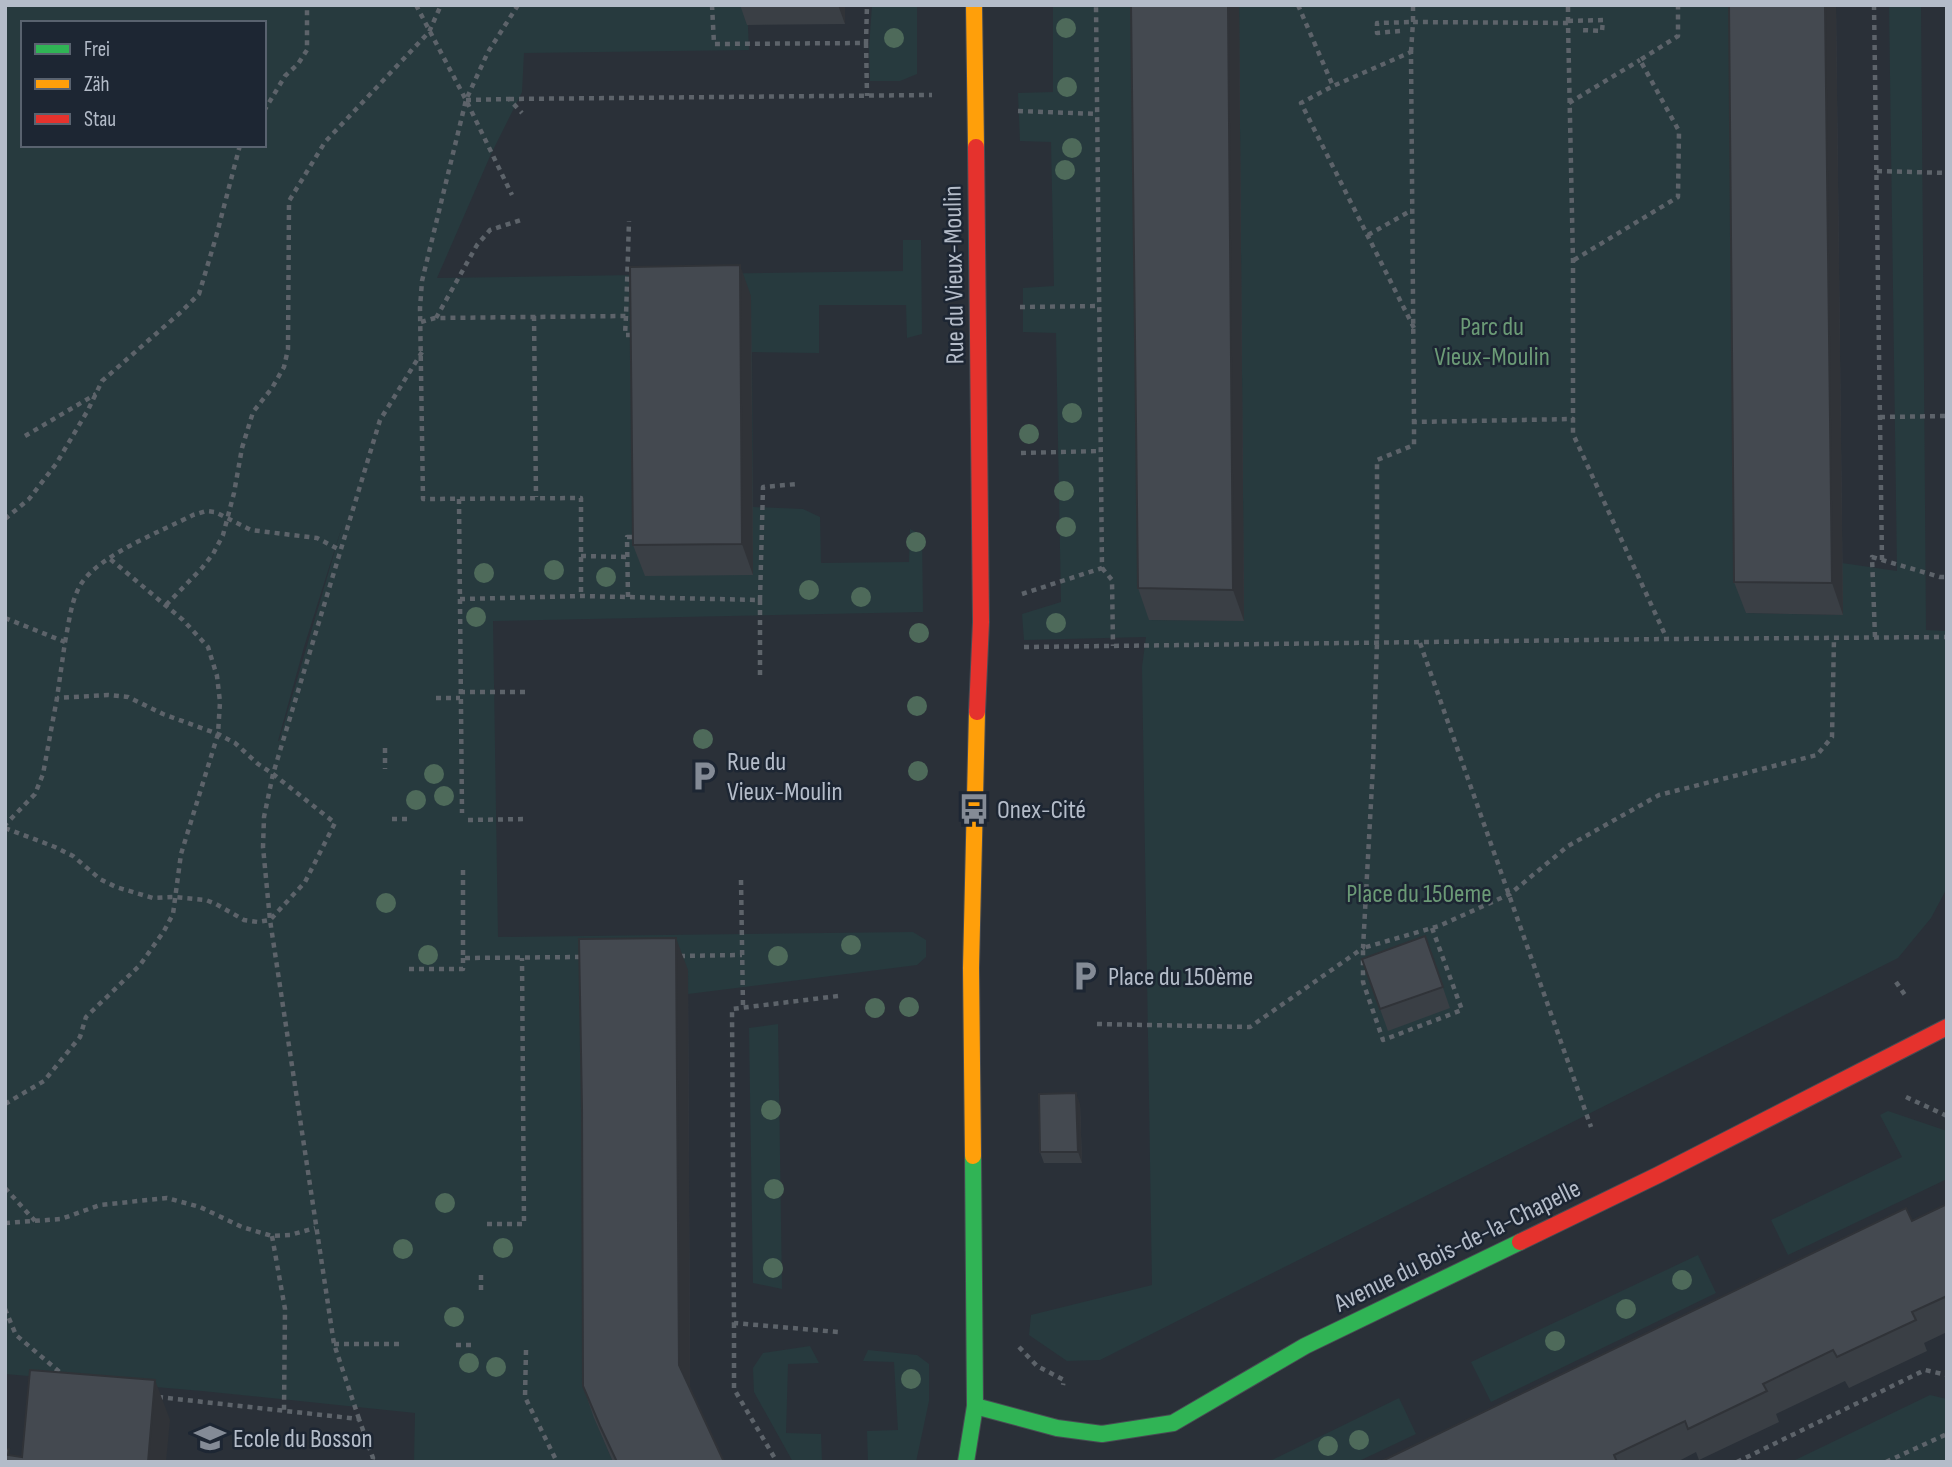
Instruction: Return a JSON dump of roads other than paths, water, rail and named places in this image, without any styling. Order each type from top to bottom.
[{"type":"street","name":"Rue du Vieux-Moulin","points":[[974,5],[981,622],[971,968],[975,1406]]},
{"type":"street","name":"Avenue du Bois-de-la-Chapelle","points":[[975,1406],[1057,1428],[1102,1434],[1173,1423],[1305,1346],[1658,1175],[1947,1027]]},
{"type":"street","points":[[966,1462],[975,1406]]},
{"type":"place","name":"Rue du Vieux-Moulin","points":[[704,776]]},
{"type":"place","name":"Onex-Cité","points":[[974,809]]},
{"type":"place","name":"Place du 150ème","points":[[1085,976]]},
{"type":"place","name":"Ecole du Bosson","points":[[210,1438]]},
{"type":"park label","name":"Parc du Vieux-Moulin","points":[[1492,341]]},
{"type":"park label","name":"Place du 150eme","points":[[1419,893]]}]
